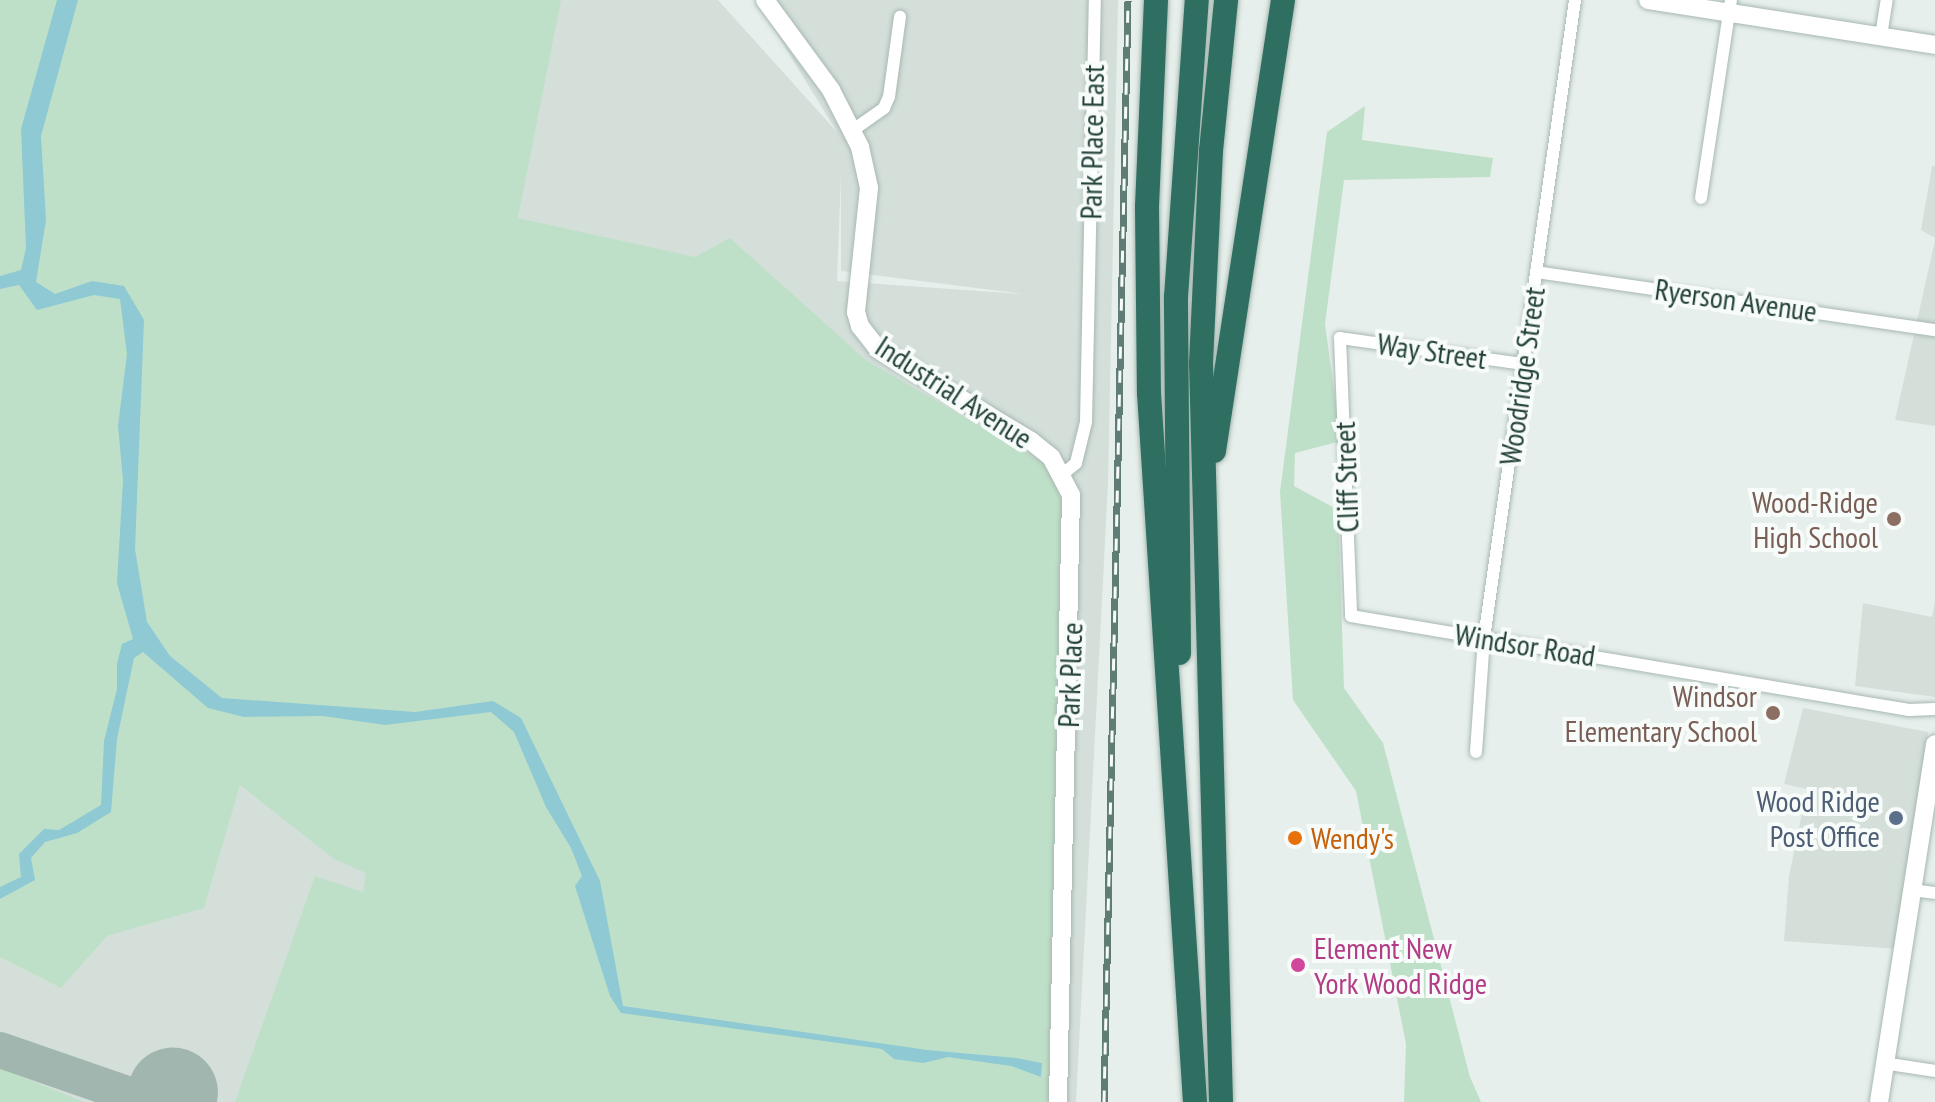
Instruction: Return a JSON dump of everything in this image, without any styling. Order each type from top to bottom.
[{"type":"highway","points":[[1156,0],[1147,207],[1149,393],[1184,871],[1195,1102]]},
{"type":"highway","points":[[1184,871],[1175,357],[1183,151],[1197,0]]},
{"type":"highway","points":[[1221,1102],[1201,363],[1205,241],[1226,0]]},
{"type":"highway","points":[[1206,467],[1219,434],[1283,0]]},
{"type":"street","name":"Industrial Avenue","points":[[765,0],[853,130],[869,188],[856,312],[860,326],[878,349],[1031,441],[1063,474]]},
{"type":"street","name":"Park Place East","points":[[1063,474],[1076,463],[1085,430],[1095,0]]},
{"type":"street","name":"Woodridge Street","points":[[1476,752],[1484,638],[1575,0]]},
{"type":"street","points":[[1648,0],[1730,6],[1935,45]]},
{"type":"street","points":[[1881,36],[1887,0]]},
{"type":"street","points":[[1701,198],[1730,6]]},
{"type":"street","points":[[853,130],[884,108],[889,97],[900,17]]},
{"type":"street","name":"Ryerson Avenue","points":[[1536,272],[1935,330]]},
{"type":"street","name":"Way Street","points":[[1340,338],[1523,364]]},
{"type":"street","name":"Cliff Street","points":[[1340,338],[1351,616]]},
{"type":"street","name":"Park Place","points":[[1058,1102],[1074,524],[1063,474]]},
{"type":"street","name":"Windsor Road","points":[[1351,616],[1909,710],[1935,709]]},
{"type":"street","points":[[1879,1102],[1935,744]]},
{"type":"street","points":[[1911,890],[1935,893]]},
{"type":"street","points":[[1883,1063],[1935,1071]]},
{"type":"shaded area","points":[[0,0],[718,0],[837,132],[756,0],[1118,0],[1108,484],[1076,1102],[0,1102]],"holes":[[[841,175],[841,271],[1023,294],[837,281]]]},
{"type":"shaded area","points":[[1932,166],[1935,166],[1935,238],[1921,230]]},
{"type":"shaded area","points":[[1935,240],[1935,426],[1895,420]]},
{"type":"shaded area","points":[[1935,601],[1935,697],[1855,686],[1863,603],[1932,617]]},
{"type":"shaded area","points":[[1803,708],[1928,732],[1899,949],[1784,941],[1789,876],[1807,789],[1784,784]]},
{"type":"green space","points":[[0,0],[561,0],[518,218],[695,257],[730,238],[867,361],[1063,474],[1058,1102],[235,1102],[315,876],[363,892],[366,873],[334,859],[240,785],[204,908],[107,936],[61,988],[0,957]]},
{"type":"green space","points":[[1365,106],[1362,140],[1493,158],[1490,177],[1344,180],[1325,324],[1341,441],[1295,453],[1294,486],[1338,510],[1344,688],[1383,743],[1470,1077],[1481,1102],[1404,1102],[1406,1044],[1356,791],[1293,700],[1280,492],[1327,132]]},
{"type":"green space","points":[[0,1068],[84,1102],[0,1102]]},
{"type":"water","points":[[57,0],[78,0],[41,136],[46,220],[36,282],[55,294],[92,281],[124,286],[144,320],[135,549],[147,622],[170,656],[222,698],[415,712],[493,701],[521,718],[600,881],[623,1006],[927,1050],[1016,1058],[1042,1063],[1041,1077],[1011,1066],[948,1057],[923,1063],[894,1059],[882,1049],[621,1013],[610,996],[575,886],[582,876],[571,848],[546,807],[514,732],[491,712],[385,725],[323,716],[244,717],[208,708],[143,652],[134,658],[117,739],[111,812],[77,833],[45,842],[31,858],[35,880],[0,899],[0,887],[21,877],[19,854],[44,829],[59,830],[101,805],[104,741],[117,689],[117,664],[122,644],[133,639],[117,583],[123,480],[118,426],[127,354],[120,299],[94,295],[37,310],[19,285],[0,289],[0,276],[21,270],[26,248],[21,129]]},
{"type":"taxiway","points":[[0,1050],[150,1102]]},
{"type":"runway","points":[[170,1102],[173,1092]]},
{"type":"railway","points":[[1104,1102],[1128,0]]},
{"type":"place","name":"Wood-Ridge High School","points":[[1894,519]]},
{"type":"place","name":"Windsor Elementary School","points":[[1773,713]]},
{"type":"place","name":"Wood Ridge Post Office","points":[[1896,818]]},
{"type":"place","name":"Wendy's","points":[[1295,838]]},
{"type":"place","name":"Element New York Wood Ridge","points":[[1298,965]]}]
